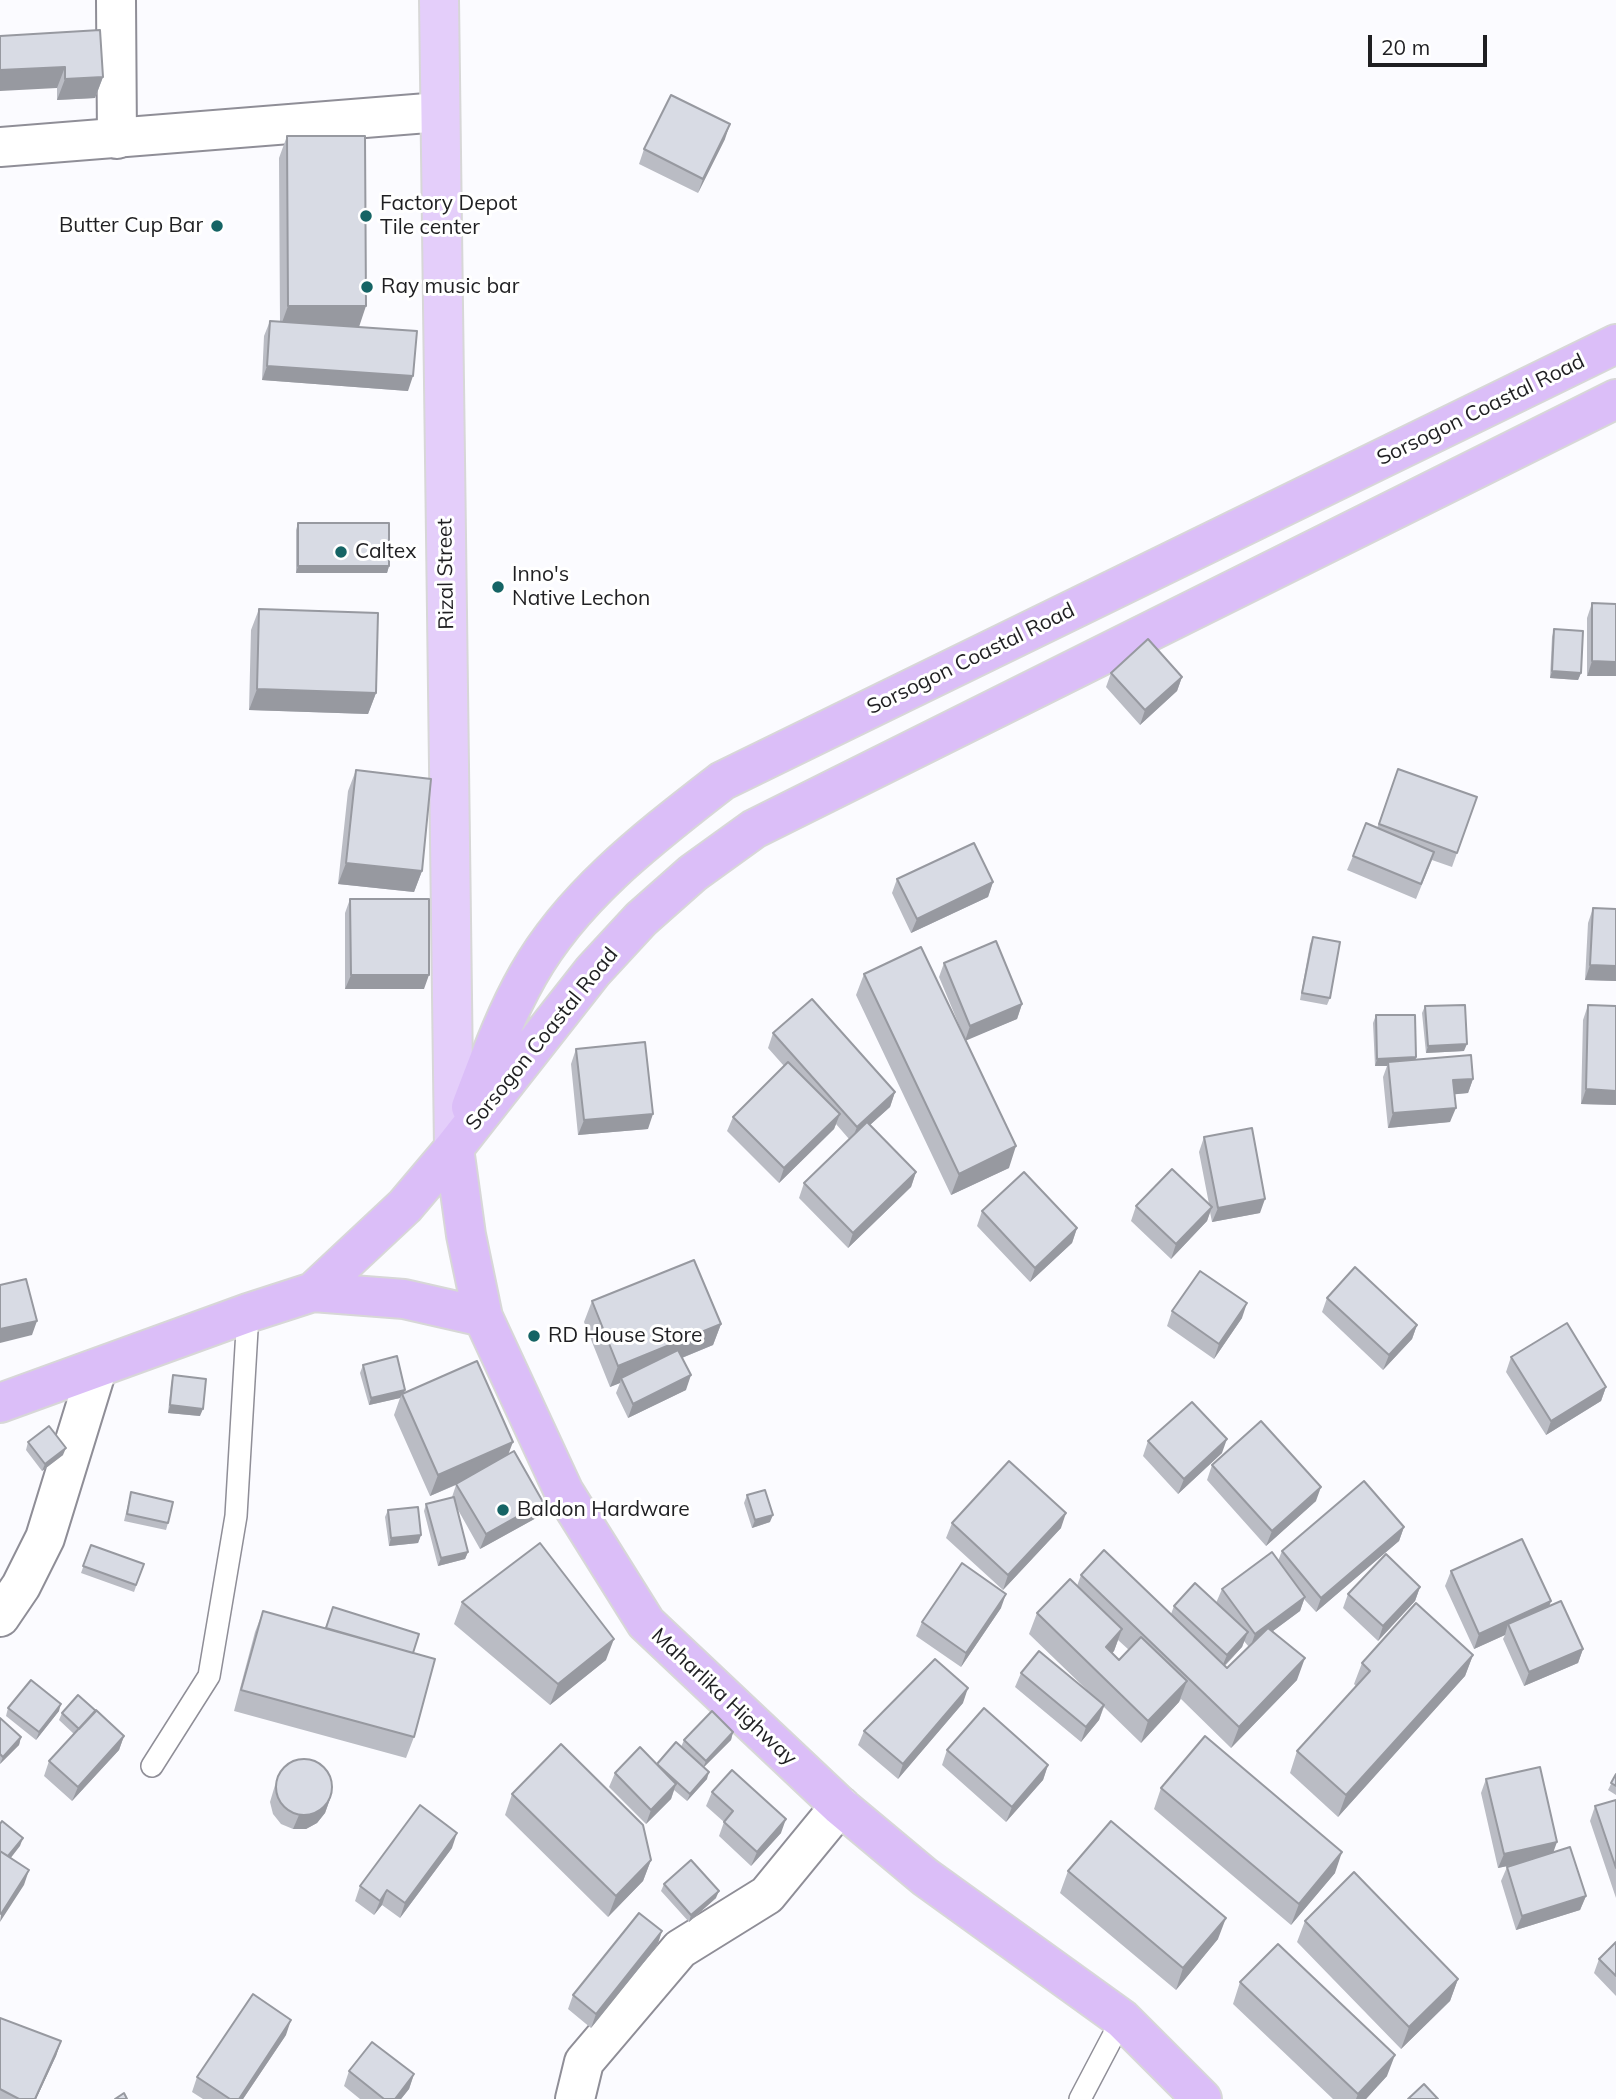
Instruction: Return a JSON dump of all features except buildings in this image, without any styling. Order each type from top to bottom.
[{"type":"highway","name":"Sorsogon Coastal Road","points":[[454,1148],[509,1012],[527,975],[552,937],[599,885],[658,831],[722,781],[1616,344]]},
{"type":"highway","name":"Sorsogon Coastal Road","points":[[454,1148],[593,971],[641,919],[693,873],[754,829],[1616,399]]},
{"type":"highway","points":[[313,1292],[405,1206],[454,1148]]},
{"type":"highway","name":"Maharlika Highway","points":[[454,1148],[466,1235],[483,1317],[564,1492],[646,1623],[840,1806],[925,1877],[1122,2019],[1202,2099]]},
{"type":"highway","points":[[0,1403],[313,1292],[404,1299],[483,1317]]},
{"type":"main road","name":"Rizal Street","points":[[439,0],[454,1148]]},
{"type":"street","points":[[116,0],[117,139]]},
{"type":"street","points":[[0,147],[440,111]]},
{"type":"street","points":[[0,1617],[21,1586],[45,1538],[97,1369]]},
{"type":"street","points":[[575,2099],[584,2062],[680,1949],[767,1895],[840,1806]]},
{"type":"lane","points":[[152,1766],[209,1676],[236,1516],[248,1313]]},
{"type":"lane","points":[[1080,2099],[1122,2019]]},
{"type":"place","name":"Factory Depot Tile center","points":[[366,216]]},
{"type":"place","name":"Butter Cup Bar","points":[[217,226]]},
{"type":"place","name":"Ray music bar","points":[[367,287]]},
{"type":"place","name":"Caltex","points":[[341,552]]},
{"type":"place","name":"Inno's Native Lechon","points":[[498,587]]},
{"type":"place","name":"RD House Store","points":[[534,1336]]},
{"type":"place","name":"Baldon Hardware","points":[[503,1510]]}]
